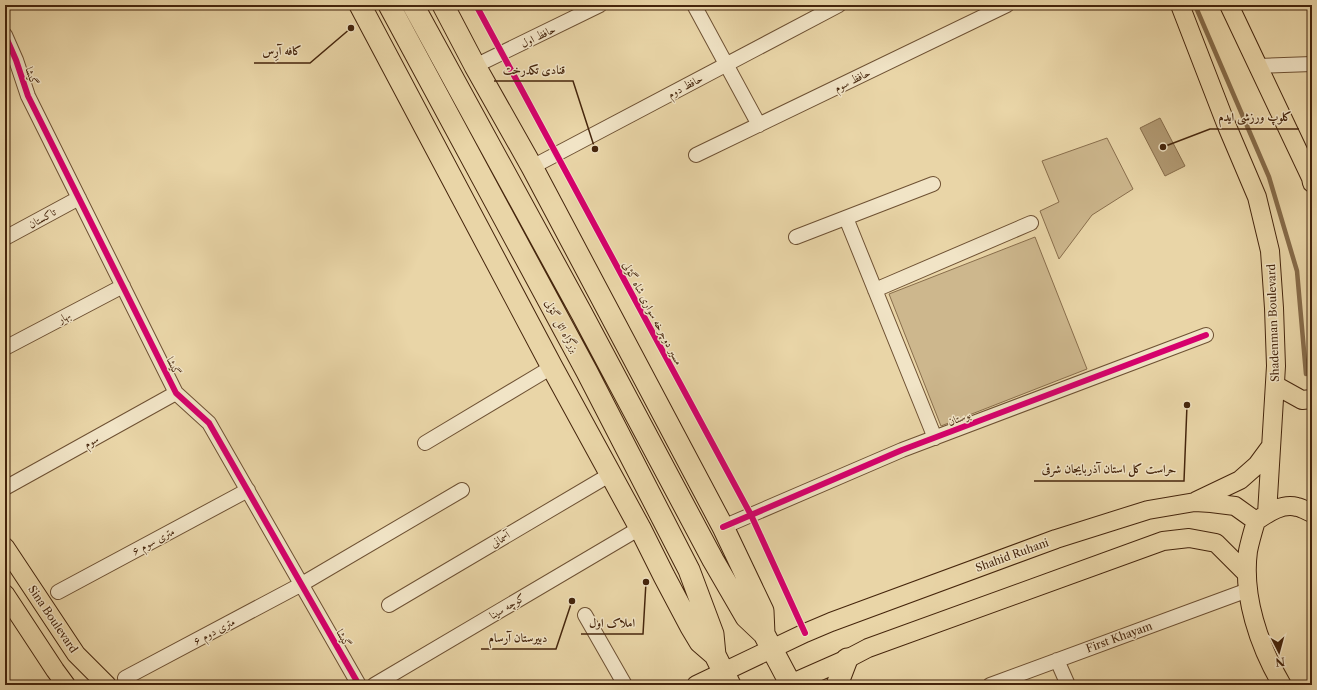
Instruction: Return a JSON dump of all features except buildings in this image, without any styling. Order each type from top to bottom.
[{"type":"highway","points":[[360,5],[640,528],[664,576],[700,642],[723,671]]},
{"type":"highway","name":"بزرگراه ائل گؤلی","points":[[389,5],[583,365],[690,570],[713,634],[723,671]]},
{"type":"highway","points":[[413,5],[582,314],[712,560],[746,617],[768,642],[790,685]]},
{"type":"highway","points":[[443,5],[475,66],[532,167],[723,527],[763,611],[768,642]]},
{"type":"highway","points":[[690,570],[696,573],[704,572],[711,567],[712,560]]},
{"type":"highway","points":[[837,685],[847,659]]},
{"type":"main road","name":"Shadenman Boulevard","points":[[1180,5],[1257,197],[1270,251],[1274,308],[1275,385],[1271,446],[1262,518],[1251,538],[1248,552],[1248,582],[1256,627],[1266,655],[1282,685]]},
{"type":"main road","points":[[1229,5],[1311,178],[1312,183]]},
{"type":"main road","points":[[1275,385],[1302,400],[1312,399]]},
{"type":"main road","points":[[1195,502],[1240,480],[1257,465],[1271,446]]},
{"type":"main road","name":"Shahid Ruhani","points":[[723,671],[768,642],[805,633],[1056,539],[1148,510],[1195,502],[1236,506],[1262,518]]},
{"type":"main road","points":[[1262,518],[1283,506],[1296,506],[1312,513]]},
{"type":"main road","points":[[790,685],[868,648],[1163,541],[1189,538],[1216,543],[1248,582]]},
{"type":"main road","name":"Sina Boulevard","points":[[5,547],[76,654],[107,685]]},
{"type":"main road","points":[[5,594],[66,685]]},
{"type":"main road","points":[[55,670],[76,654]]},
{"type":"main road","points":[[696,685],[723,671]]},
{"type":"street","name":"حافظ اول","points":[[475,66],[600,5]]},
{"type":"street","points":[[694,5],[759,125]]},
{"type":"street","name":"حافظ دوم","points":[[532,167],[839,5]]},
{"type":"street","name":"حافظ سوم","points":[[696,155],[990,9],[1007,5]]},
{"type":"street","name":"گیشا","points":[[5,35],[11,61],[176,393],[209,423],[359,685]]},
{"type":"street","points":[[1258,66],[1312,64]]},
{"type":"street","points":[[796,237],[933,184]]},
{"type":"street","name":"تاکستان","points":[[5,238],[79,198]]},
{"type":"street","points":[[846,218],[935,438]]},
{"type":"street","points":[[875,290],[1031,224]]},
{"type":"street","name":"بهار","points":[[5,348],[123,286]]},
{"type":"street","name":"بوستان","points":[[723,527],[902,450],[1206,335]]},
{"type":"street","points":[[425,443],[552,366]]},
{"type":"street","name":"سوم","points":[[5,488],[176,393]]},
{"type":"street","name":"آسمانی","points":[[389,605],[611,474]]},
{"type":"street","name":"۶ متری سوم","points":[[58,592],[248,490]]},
{"type":"street","name":"۶ متری دوم","points":[[125,678],[302,584],[462,490]]},
{"type":"street","name":"کوچه سینا","points":[[374,685],[640,528]]},
{"type":"street","name":"First Khayam","points":[[990,685],[1057,660],[1248,582]]},
{"type":"street","points":[[585,615],[625,685]]},
{"type":"street","points":[[1057,660],[1068,685]]},
{"type":"shaded area","points":[[1160,118],[1185,166],[1165,176],[1140,128]]},
{"type":"shaded area","points":[[1107,138],[1133,189],[1092,215],[1059,259],[1040,211],[1059,202],[1042,161]]},
{"type":"shaded area","points":[[1035,237],[1087,369],[941,426],[889,294]]},
{"type":"waterway","points":[[1195,5],[1269,177],[1297,271],[1306,374]]},
{"type":"cycle path","name":"مسیر دوچرخه سواری شاه گؤلی","points":[[476,5],[751,515],[805,633]]},
{"type":"cycle path","points":[[5,35],[16,60],[28,96],[176,393],[209,423],[359,685]]},
{"type":"cycle path","points":[[723,527],[902,450],[1206,335]]},
{"type":"place","name":"کافه آرِس","points":[[351,28]]},
{"type":"place","name":"کلوپ ورزشی ایدم","points":[[1163,147]]},
{"type":"place","name":"قنادی تکدرخت","points":[[595,149]]},
{"type":"place","name":"حراست کل استان آذربایجان شرقی","points":[[1187,405]]},
{"type":"place","name":"املاک اول","points":[[646,582]]},
{"type":"place","name":"دبیرستان آرسام","points":[[572,601]]}]
